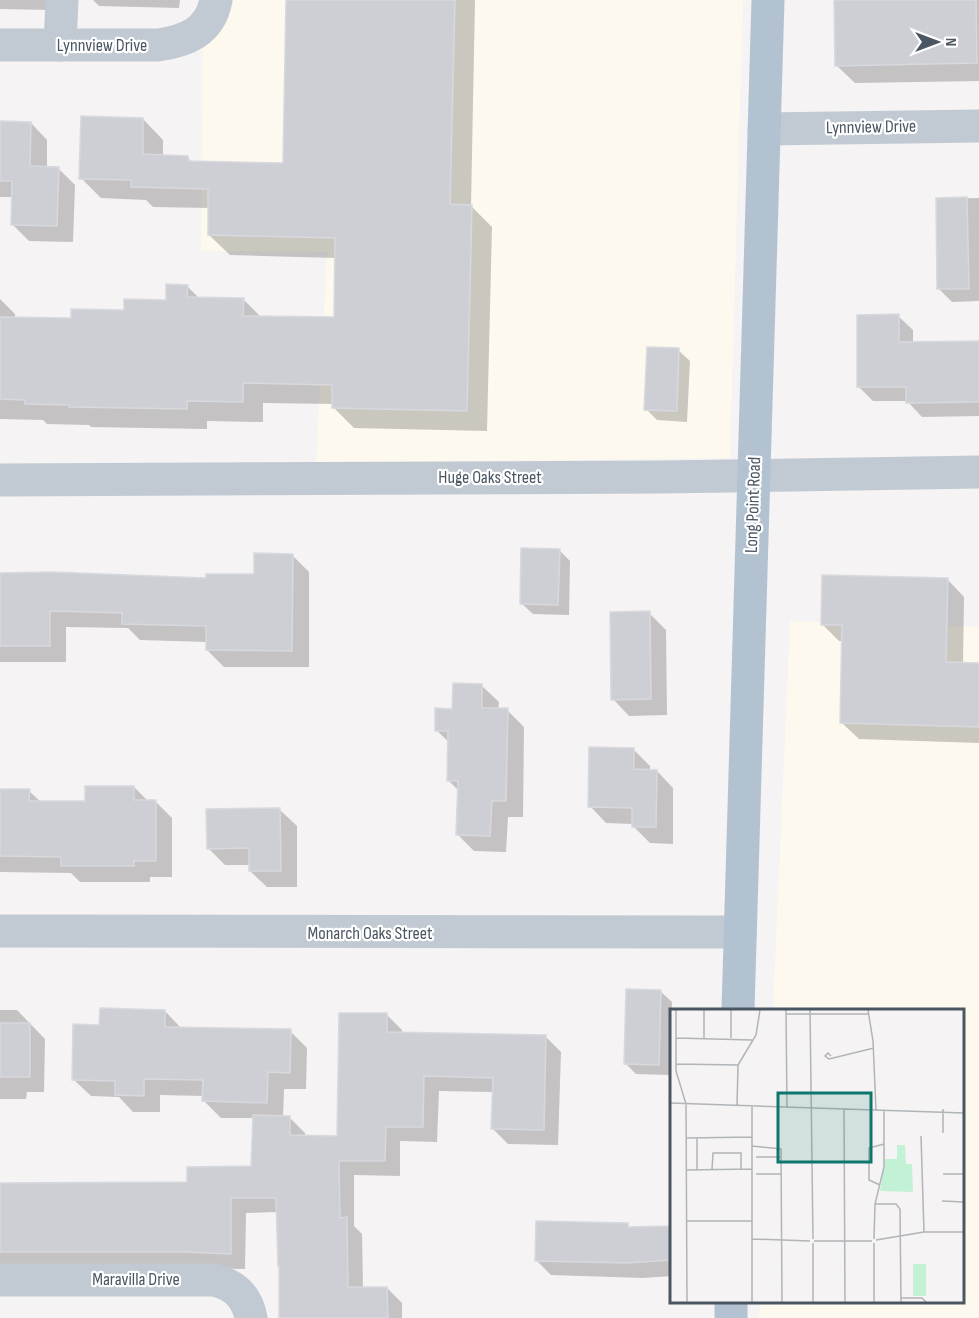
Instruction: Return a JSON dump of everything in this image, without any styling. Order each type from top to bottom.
[{"type":"main road","name":"Long Point Road","points":[[738,1009],[768,0]]},
{"type":"street","points":[[60,45],[62,0]]},
{"type":"street","name":"Lynnview Drive","points":[[0,45],[158,45],[181,41],[200,30],[214,10],[216,0]]},
{"type":"street","name":"Lynnview Drive","points":[[764,129],[979,126]]},
{"type":"street","name":"Huge Oaks Street","points":[[0,480],[754,476],[979,472]]},
{"type":"street","name":"Monarch Oaks Street","points":[[0,931],[740,933]]},
{"type":"street","name":"Maravilla Drive","points":[[0,1280],[214,1280],[227,1283],[239,1292],[246,1301],[251,1318]]},
{"type":"shaded area","points":[[203,0],[743,0],[730,458],[316,463],[327,252],[201,251]]},
{"type":"shaded area","points":[[790,621],[979,627],[979,1318],[759,1318],[760,1303],[964,1303],[964,1009],[773,1009]]},
{"type":"building","points":[[286,0],[455,0],[450,204],[472,205],[467,411],[332,408],[332,385],[243,383],[243,402],[187,401],[187,409],[69,407],[69,405],[25,404],[25,400],[0,399],[0,317],[71,318],[71,309],[124,310],[124,299],[166,300],[166,284],[188,285],[187,297],[244,298],[243,316],[334,317],[335,238],[208,235],[208,189],[131,187],[131,180],[79,179],[81,116],[143,118],[143,154],[188,156],[188,161],[283,163]]},
{"type":"building","points":[[834,0],[976,0],[977,63],[835,66]]},
{"type":"building","points":[[0,121],[31,122],[30,166],[59,167],[57,226],[11,225],[12,181],[0,181]]},
{"type":"building","points":[[967,197],[969,289],[937,289],[936,198]]},
{"type":"building","points":[[899,314],[899,342],[979,341],[979,402],[906,403],[906,387],[857,387],[857,315]]},
{"type":"building","points":[[647,347],[679,348],[677,411],[644,410]]},
{"type":"building","points":[[521,548],[560,549],[558,605],[520,604]]},
{"type":"building","points":[[254,553],[293,554],[292,651],[206,650],[206,626],[122,624],[122,613],[50,611],[50,646],[0,646],[0,573],[50,572],[206,578],[206,574],[254,574]]},
{"type":"building","points":[[822,575],[948,578],[946,662],[979,663],[979,727],[840,723],[842,625],[821,625]]},
{"type":"building","points":[[650,611],[651,699],[611,700],[610,612]]},
{"type":"building","points":[[453,683],[482,684],[482,708],[508,708],[506,801],[492,801],[490,836],[456,835],[458,781],[447,781],[448,731],[435,731],[435,708],[452,709]]},
{"type":"building","points":[[589,747],[634,748],[634,769],[657,770],[656,827],[632,827],[632,808],[588,807]]},
{"type":"building","points":[[85,786],[134,786],[134,800],[156,800],[156,861],[134,861],[134,866],[61,866],[61,857],[0,856],[0,789],[30,789],[29,801],[85,801]]},
{"type":"building","points":[[280,808],[281,871],[249,871],[249,848],[207,849],[206,809]]},
{"type":"building","points":[[626,989],[661,990],[659,1065],[624,1064]]},
{"type":"building","points":[[100,1008],[165,1010],[165,1027],[291,1029],[290,1073],[268,1072],[267,1103],[202,1101],[203,1080],[144,1079],[144,1096],[115,1095],[115,1081],[72,1080],[73,1024],[99,1025]]},
{"type":"building","points":[[339,1013],[387,1013],[387,1032],[546,1035],[544,1130],[491,1129],[493,1078],[424,1076],[423,1127],[386,1127],[385,1161],[339,1161],[340,1218],[347,1217],[348,1287],[387,1287],[388,1318],[279,1318],[276,1198],[231,1198],[231,1254],[0,1252],[0,1183],[187,1182],[187,1167],[251,1166],[253,1115],[290,1116],[290,1135],[337,1136]]},
{"type":"building","points":[[0,1023],[30,1023],[30,1077],[0,1077]]},
{"type":"building","points":[[536,1221],[628,1223],[628,1227],[670,1226],[670,1260],[627,1263],[535,1261]]}]
